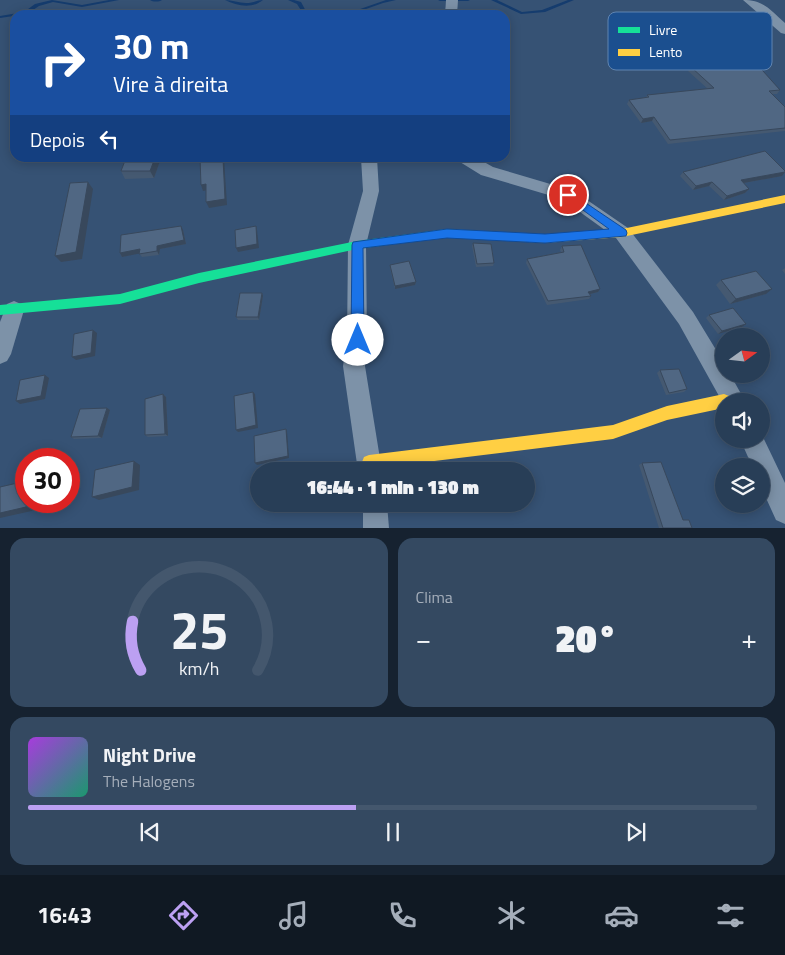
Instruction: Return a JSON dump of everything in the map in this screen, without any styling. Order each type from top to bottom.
[{"type":"street","points":[[749,0],[765,12]]},
{"type":"street","points":[[772,18],[785,30]]},
{"type":"street","points":[[369,162],[371,191],[357,245],[358,340],[354,366],[369,462]]},
{"type":"street","points":[[472,162],[487,171],[568,195],[622,233],[686,318],[725,393]]},
{"type":"street","points":[[0,354],[7,310],[120,299],[199,278],[357,245],[447,233],[545,239],[622,233],[785,199]]},
{"type":"street","points":[[398,462],[612,432],[667,412],[715,403]]},
{"type":"street","points":[[756,448],[785,511]]},
{"type":"street","points":[[375,512],[376,528]]},
{"type":"building","points":[[694,70],[762,70],[780,90],[769,91],[785,107],[785,128],[670,140],[654,117],[643,119],[629,100],[649,97],[647,95],[714,88]]},
{"type":"building","points":[[765,151],[785,172],[741,180],[749,189],[727,196],[712,182],[696,186],[683,172]]},
{"type":"building","points":[[124,162],[153,162],[150,171],[121,171]]},
{"type":"building","points":[[200,162],[223,162],[225,199],[206,202],[206,184],[201,185]]},
{"type":"building","points":[[88,182],[76,252],[55,256],[70,183]]},
{"type":"building","points":[[181,226],[184,240],[157,246],[157,251],[139,254],[140,249],[120,253],[121,235]]},
{"type":"building","points":[[256,226],[257,244],[236,248],[235,230]]},
{"type":"building","points":[[473,243],[491,244],[494,263],[477,264]]},
{"type":"building","points":[[581,245],[600,289],[588,292],[591,296],[548,301],[527,259],[564,252],[562,246]]},
{"type":"building","points":[[409,261],[416,282],[395,286],[390,265]]},
{"type":"building","points":[[756,271],[772,289],[736,299],[721,280]]},
{"type":"building","points":[[240,293],[262,293],[258,317],[236,317]]},
{"type":"building","points":[[733,308],[746,324],[732,328],[720,328],[709,315]]},
{"type":"building","points":[[93,330],[91,353],[72,357],[74,334]]},
{"type":"building","points":[[679,369],[687,389],[669,393],[660,370]]},
{"type":"building","points":[[45,375],[41,396],[16,401],[20,380]]},
{"type":"building","points":[[253,392],[256,425],[236,430],[234,396]]},
{"type":"building","points":[[163,394],[165,434],[145,435],[145,399]]},
{"type":"building","points":[[107,408],[98,436],[71,437],[80,409]]},
{"type":"building","points":[[286,429],[288,456],[255,462],[254,436]]},
{"type":"building","points":[[134,461],[132,487],[92,497],[95,470]]},
{"type":"building","points":[[661,462],[683,520],[689,520],[692,528],[663,528],[642,463]]},
{"type":"building","points":[[15,484],[15,510],[0,513],[0,487]]},
{"type":"waterway","points":[[30,10],[37,5],[53,1],[82,6],[117,0]]},
{"type":"waterway","points":[[152,0],[160,0]]},
{"type":"waterway","points":[[227,0],[248,5],[261,0]]},
{"type":"waterway","points":[[290,0],[299,3],[303,10]]},
{"type":"waterway","points":[[359,10],[394,0]]},
{"type":"waterway","points":[[440,0],[468,0]]},
{"type":"waterway","points":[[493,0],[521,13],[543,11],[572,0]]},
{"type":"waterway","points":[[0,17],[10,15]]},
{"type":"traffic: fast","points":[[0,310],[120,299],[199,278],[357,245],[447,233],[496,236]]},
{"type":"traffic: slow","points":[[496,236],[545,239],[622,233],[785,199]]},
{"type":"traffic: slow","points":[[369,462],[613,432],[667,413],[715,403]]},
{"type":"route","points":[[358,340],[357,245],[447,233],[545,239],[622,233],[568,195]]}]
